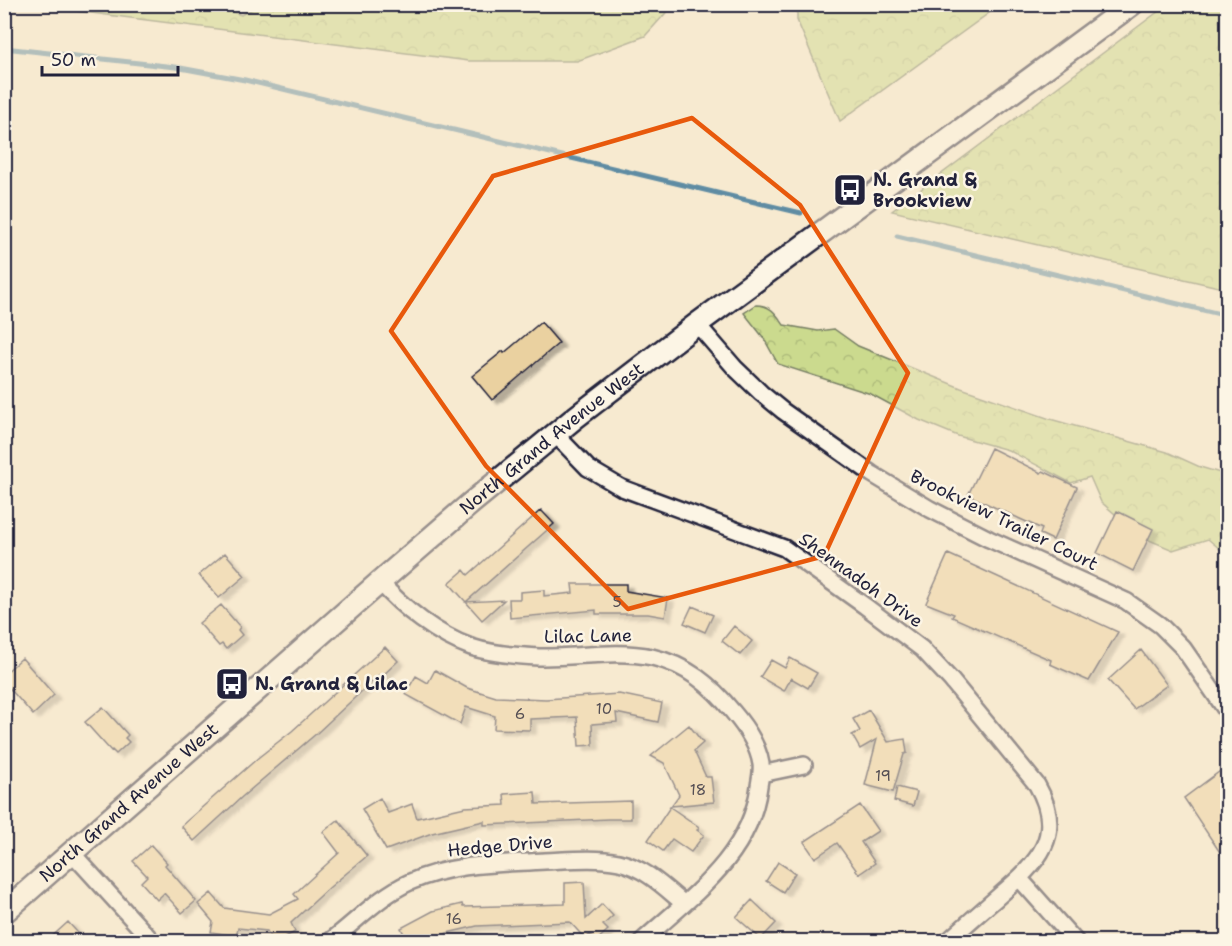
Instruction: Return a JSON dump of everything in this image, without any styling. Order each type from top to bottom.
[{"type":"main road","name":"North Grand Avenue West","points":[[4,912],[380,582],[555,434],[697,324],[1132,4]]},
{"type":"street","name":"Brookview Trailer Court","points":[[697,324],[735,368],[761,393],[872,474],[930,509],[1126,601],[1146,614],[1183,648],[1227,713]]},
{"type":"street","name":"Shennadoh Drive","points":[[555,434],[588,468],[622,488],[784,548],[922,649],[951,680],[1037,785],[1047,803],[1049,818],[1047,841],[1037,860],[1019,878]]},
{"type":"street","name":"Lilac Lane","points":[[380,582],[394,597],[453,639],[490,652],[539,657],[625,653],[653,657],[680,665],[719,694],[744,725],[761,764],[758,797],[750,826],[713,877],[641,942]]},
{"type":"street","points":[[761,774],[804,765]]},
{"type":"street","points":[[72,853],[153,942]]},
{"type":"street","name":"Hedge Drive","points":[[329,942],[369,908],[409,883],[441,871],[470,866],[587,859],[619,862],[655,879],[684,903]]},
{"type":"street","points":[[947,942],[1019,878],[1076,942]]},
{"type":"highlighted area","points":[[692,118],[800,205],[908,373],[824,556],[628,609],[486,466],[391,331],[493,176]]},
{"type":"green space","points":[[989,4],[993,10],[840,121],[797,20],[797,5]]},
{"type":"green space","points":[[28,5],[212,5],[241,15],[260,5],[673,5],[645,36],[577,61],[469,61]]},
{"type":"green space","points":[[1167,5],[1227,5],[1227,289],[892,211]]},
{"type":"green space","points":[[756,305],[769,308],[784,325],[818,331],[834,329],[858,346],[961,388],[1050,419],[1167,452],[1200,467],[1227,475],[1227,555],[1208,539],[1173,550],[1142,537],[1101,502],[1090,477],[1071,483],[1008,450],[958,436],[919,420],[871,394],[778,364],[763,337],[744,313]]},
{"type":"building","points":[[541,322],[559,343],[492,400],[472,376]]},
{"type":"building","points":[[991,448],[1041,473],[1043,471],[1077,487],[1053,540],[1040,534],[1042,529],[968,495]]},
{"type":"building","points":[[541,510],[554,524],[466,602],[504,600],[482,620],[449,583],[464,570],[468,575]]},
{"type":"building","points":[[1117,511],[1153,529],[1133,571],[1097,553]]},
{"type":"building","points":[[225,553],[245,576],[219,598],[199,575]]},
{"type":"building","points":[[948,554],[1118,632],[1089,681],[1050,664],[1051,660],[952,617],[954,614],[926,603]]},
{"type":"building","points":[[572,584],[626,584],[626,591],[668,598],[665,617],[648,614],[596,614],[596,610],[510,618],[509,599],[520,599],[520,592],[544,590],[544,596],[573,593]]},
{"type":"building","points":[[221,605],[240,627],[238,630],[242,635],[226,649],[222,644],[219,646],[199,623]]},
{"type":"building","points":[[692,606],[713,615],[705,632],[684,623]]},
{"type":"building","points":[[734,626],[752,641],[740,655],[722,641]]},
{"type":"building","points":[[385,647],[398,661],[381,677],[379,675],[194,841],[181,826],[292,731]]},
{"type":"building","points":[[1141,650],[1167,685],[1134,709],[1108,680]]},
{"type":"building","points":[[22,658],[54,695],[33,715],[4,682],[4,674]]},
{"type":"building","points":[[790,658],[817,673],[808,688],[791,678],[784,691],[760,677],[771,660],[785,668]]},
{"type":"building","points":[[435,670],[467,688],[496,697],[546,699],[619,694],[662,703],[658,722],[616,713],[617,722],[592,724],[593,745],[579,746],[577,717],[530,719],[530,730],[494,729],[495,716],[466,707],[460,724],[405,694],[416,676],[428,683]]},
{"type":"building","points":[[103,707],[128,735],[125,738],[129,742],[116,754],[85,722]]},
{"type":"building","points":[[869,710],[888,742],[905,739],[907,753],[904,754],[893,792],[865,785],[877,739],[860,749],[852,735],[860,731],[853,719]]},
{"type":"building","points":[[689,725],[703,743],[694,751],[706,777],[711,777],[714,802],[671,806],[679,795],[664,763],[651,756]]},
{"type":"building","points":[[1227,766],[1227,863],[1184,798]]},
{"type":"building","points":[[897,787],[917,792],[913,806],[894,801]]},
{"type":"building","points":[[535,792],[536,804],[631,801],[631,819],[484,825],[484,821],[432,833],[386,850],[362,809],[380,798],[388,813],[412,804],[417,818],[465,807],[505,805],[504,794]]},
{"type":"building","points":[[860,805],[878,831],[861,842],[875,863],[859,874],[837,843],[815,858],[804,842]]},
{"type":"building","points":[[670,807],[699,827],[697,830],[704,835],[691,852],[672,839],[663,851],[648,840]]},
{"type":"building","points":[[338,820],[367,856],[291,923],[295,932],[273,942],[267,931],[238,928],[236,936],[211,932],[213,922],[198,904],[211,893],[224,908],[269,914],[298,899],[294,894],[339,853],[323,832]]},
{"type":"building","points":[[151,845],[196,901],[182,913],[164,893],[157,900],[141,882],[147,876],[133,861]]},
{"type":"building","points":[[778,862],[795,873],[783,892],[766,881]]},
{"type":"building","points":[[584,882],[586,919],[602,904],[613,916],[603,925],[608,930],[596,941],[590,935],[587,941],[570,922],[477,926],[447,933],[430,942],[408,942],[401,928],[433,911],[462,904],[463,907],[565,904],[565,883]]},
{"type":"building","points":[[752,900],[776,923],[761,939],[736,917]]},
{"type":"building","points":[[68,922],[86,942],[46,942]]},
{"type":"waterway","points":[[4,48],[175,67],[245,80],[801,213]]},
{"type":"waterway","points":[[897,236],[1228,316]]},
{"type":"place","name":"N. Grand & Brookview","points":[[850,190]]},
{"type":"place","name":"N. Grand & Lilac","points":[[232,684]]}]
